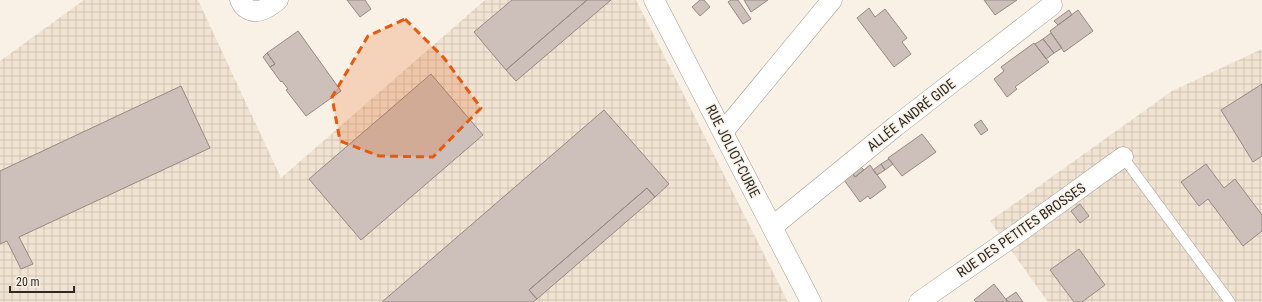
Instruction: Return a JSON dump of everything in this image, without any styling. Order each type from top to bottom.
[{"type":"street","points":[[240,0],[246,8],[255,11],[265,10],[278,0]]},
{"type":"street","name":"RUE JOLIOT-CURIE","points":[[654,0],[811,302]]},
{"type":"street","points":[[723,132],[832,0]]},
{"type":"street","name":"ALLÉE ANDRÉ GIDE","points":[[772,227],[896,126],[1052,5]]},
{"type":"street","name":"RUE DES PETITES BROSSES","points":[[919,302],[1123,157]]},
{"type":"lane","points":[[1123,157],[1230,302]]},
{"type":"highlighted area","points":[[405,19],[444,58],[481,108],[433,157],[379,156],[340,141],[332,97],[368,36]]},
{"type":"shaded area","points":[[84,0],[198,0],[281,178],[485,0],[636,0],[788,302],[0,302],[0,61]]},
{"type":"shaded area","points":[[1262,49],[1262,302],[1048,302],[990,221],[1172,91]]},
{"type":"building","points":[[347,0],[365,0],[371,9],[360,17]]},
{"type":"building","points":[[512,0],[587,0],[506,70],[474,32]]},
{"type":"building","points":[[587,0],[611,0],[516,81],[506,70]]},
{"type":"building","points":[[700,0],[704,0],[710,7],[700,16],[692,7]]},
{"type":"building","points":[[731,0],[738,0],[751,19],[743,24],[728,2]]},
{"type":"building","points":[[744,0],[768,0],[751,12]]},
{"type":"building","points":[[984,0],[1017,0],[995,15]]},
{"type":"building","points":[[869,8],[875,17],[885,9],[907,38],[902,42],[911,54],[894,67],[857,18]]},
{"type":"building","points":[[1069,10],[1072,15],[1058,25],[1054,21]]},
{"type":"building","points":[[1078,10],[1093,31],[1064,52],[1050,31]]},
{"type":"building","points":[[298,31],[341,91],[306,116],[286,90],[288,89],[270,67],[275,64],[267,53]]},
{"type":"building","points":[[1051,33],[1062,48],[1054,53],[1043,39]]},
{"type":"building","points":[[1043,39],[1054,53],[1046,59],[1035,44]]},
{"type":"building","points":[[1034,43],[1049,62],[1015,87],[1017,89],[1007,97],[994,79],[1004,71],[1001,67]]},
{"type":"building","points":[[267,53],[275,64],[270,67],[263,57]]},
{"type":"building","points":[[431,74],[483,135],[361,240],[309,179]]},
{"type":"building","points":[[1262,84],[1262,156],[1253,162],[1221,110]]},
{"type":"building","points":[[181,86],[210,148],[19,237],[33,264],[21,269],[7,241],[0,244],[0,171]]},
{"type":"building","points":[[604,110],[669,184],[655,197],[647,188],[529,290],[537,299],[533,302],[382,302]]},
{"type":"building","points":[[981,120],[988,130],[981,135],[974,125]]},
{"type":"building","points":[[922,134],[936,152],[902,176],[888,158]]},
{"type":"building","points":[[889,159],[893,164],[885,170],[881,164]]},
{"type":"building","points":[[881,164],[885,170],[877,175],[873,170]]},
{"type":"building","points":[[1206,164],[1224,188],[1235,179],[1262,215],[1262,231],[1243,246],[1208,199],[1199,206],[1181,182]]},
{"type":"building","points":[[870,165],[886,187],[870,199],[868,196],[860,202],[844,180],[853,174],[855,177]]},
{"type":"building","points":[[861,167],[864,170],[855,177],[853,174]]},
{"type":"building","points":[[647,188],[655,197],[537,299],[529,290]]},
{"type":"building","points":[[1080,204],[1089,216],[1080,223],[1071,211]]},
{"type":"building","points":[[1079,249],[1105,285],[1082,302],[1074,302],[1050,270]]},
{"type":"building","points":[[994,284],[1008,302],[976,302],[974,300]]},
{"type":"building","points":[[1016,292],[1023,302],[1008,302],[1006,299]]}]
